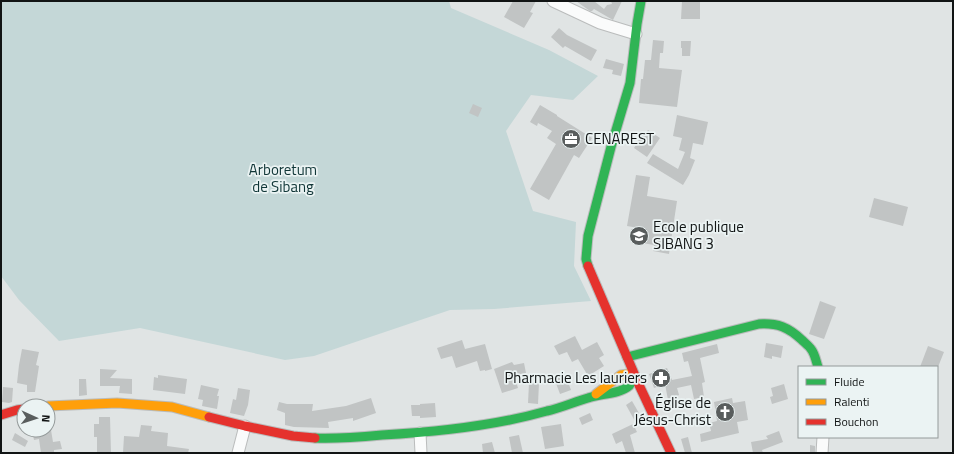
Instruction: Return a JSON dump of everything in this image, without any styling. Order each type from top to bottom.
[{"type":"street","points":[[554,1],[600,23],[636,34]]},
{"type":"street","points":[[610,388],[622,362],[620,342],[588,267],[586,259],[586,246],[596,200],[630,83],[641,1]]},
{"type":"street","points":[[622,362],[758,324],[770,323],[783,326],[792,331],[802,340],[811,349],[818,366]]},
{"type":"street","points":[[622,362],[635,376],[651,407],[671,453]]},
{"type":"street","points":[[56,406],[117,403],[172,407],[245,426],[293,436],[321,438],[354,437],[420,433],[474,426],[525,417],[549,411],[590,397],[610,388],[621,375],[631,374],[635,376]]},
{"type":"street","points":[[610,388],[624,389],[629,386],[635,376]]},
{"type":"street","points":[[610,388],[633,394],[641,398],[651,407]]},
{"type":"street","points":[[1,415],[16,411]]},
{"type":"street","points":[[238,453],[245,426]]},
{"type":"street","points":[[420,433],[421,453]]},
{"type":"street","points":[[822,453],[823,438]]},
{"type":"green space","name":"Arboretum de Sibang","points":[[1,1],[449,1],[451,8],[549,50],[598,76],[573,100],[531,95],[506,131],[533,211],[576,222],[574,266],[591,301],[494,309],[450,310],[314,356],[285,360],[140,328],[59,341],[19,300],[1,276]]},
{"type":"building","points":[[513,1],[536,1],[530,12],[533,13],[524,28],[504,17]]},
{"type":"building","points":[[576,1],[594,1],[604,9],[607,5],[612,4],[611,1],[622,1],[613,20],[594,9],[590,11]]},
{"type":"building","points":[[682,1],[700,1],[700,19],[681,19]]},
{"type":"building","points":[[559,28],[567,35],[597,50],[591,61],[565,46],[563,48],[551,37]]},
{"type":"building","points":[[653,40],[664,41],[663,53],[660,53],[659,68],[682,70],[677,107],[639,103],[641,79],[643,79],[645,60],[651,60]]},
{"type":"building","points":[[681,41],[691,41],[690,56],[682,56]]},
{"type":"building","points":[[606,59],[624,64],[621,76],[612,74],[613,70],[603,68]]},
{"type":"building","points":[[473,104],[482,108],[478,117],[469,113]]},
{"type":"building","points":[[540,105],[592,138],[579,158],[574,155],[549,200],[530,189],[556,144],[547,138],[552,131],[538,123],[537,126],[530,122]]},
{"type":"building","points":[[677,115],[708,122],[703,145],[693,143],[690,158],[695,160],[683,185],[647,163],[653,154],[678,169],[685,152],[679,150],[682,138],[673,136]]},
{"type":"building","points":[[648,130],[660,138],[647,157],[634,148],[643,133],[645,134]]},
{"type":"building","points":[[636,175],[650,177],[647,196],[677,201],[669,254],[653,251],[654,245],[642,243],[644,229],[627,226]]},
{"type":"building","points":[[874,198],[908,207],[903,226],[869,217]]},
{"type":"building","points":[[820,301],[836,307],[824,339],[809,334]]},
{"type":"building","points":[[575,336],[582,350],[597,342],[604,355],[599,358],[604,366],[588,376],[578,359],[572,362],[567,352],[559,355],[554,346]]},
{"type":"building","points":[[462,340],[465,349],[485,344],[492,369],[480,371],[477,361],[456,368],[452,356],[441,359],[437,348]]},
{"type":"building","points":[[766,343],[783,346],[781,358],[772,356],[772,359],[764,357]]},
{"type":"building","points":[[717,344],[719,353],[700,358],[705,382],[702,383],[704,397],[694,399],[691,385],[677,388],[679,395],[677,396],[680,407],[665,411],[662,401],[668,400],[665,384],[654,388],[649,374],[667,368],[672,380],[692,376],[688,361],[684,362],[682,353]]},
{"type":"building","points":[[928,346],[944,352],[938,367],[920,366]]},
{"type":"building","points":[[22,349],[39,352],[36,365],[39,366],[35,392],[27,392],[27,385],[17,383]]},
{"type":"building","points":[[512,362],[514,365],[524,363],[526,373],[514,375],[518,388],[502,393],[494,369]]},
{"type":"building","points":[[100,369],[117,370],[110,378],[132,379],[132,394],[119,393],[120,386],[100,386]]},
{"type":"building","points":[[565,374],[571,390],[560,394],[554,378]]},
{"type":"building","points":[[158,375],[187,379],[185,394],[153,390],[154,377],[158,378]]},
{"type":"building","points":[[79,379],[86,379],[87,395],[79,396]]},
{"type":"building","points":[[529,383],[539,383],[538,404],[528,403]]},
{"type":"building","points":[[784,384],[788,399],[772,404],[770,397],[773,396],[771,388]]},
{"type":"building","points":[[201,385],[219,389],[217,396],[219,396],[217,409],[202,406],[203,400],[198,399]]},
{"type":"building","points":[[3,387],[13,388],[12,402],[2,402]]},
{"type":"building","points":[[238,388],[250,390],[248,405],[244,416],[230,413],[233,399],[236,400]]},
{"type":"building","points":[[371,398],[376,413],[353,421],[353,418],[328,422],[329,428],[294,427],[285,425],[285,413],[277,410],[279,402],[287,404],[313,404],[312,411],[346,406]]},
{"type":"building","name":"Église de Jésus-Christ","points":[[732,398],[733,403],[745,401],[748,420],[737,422],[739,433],[701,442],[700,434],[711,431],[709,423],[717,421],[714,402]]},
{"type":"building","points":[[632,401],[643,420],[636,423],[626,405]]},
{"type":"building","points":[[435,403],[436,417],[420,418],[420,416],[412,416],[411,405]]},
{"type":"building","points":[[590,413],[593,420],[582,425],[579,418]]},
{"type":"building","points":[[99,417],[110,417],[111,453],[97,453],[97,437],[94,437],[94,424],[99,424]]},
{"type":"building","points":[[561,424],[564,446],[545,449],[541,427]]},
{"type":"building","points":[[633,424],[637,432],[630,435],[635,453],[626,453],[622,441],[616,444],[612,434]]},
{"type":"building","points":[[141,425],[152,426],[151,431],[168,433],[167,446],[189,449],[188,453],[123,453],[124,436],[139,437]]},
{"type":"building","points":[[779,431],[783,442],[762,450],[763,453],[753,453],[751,442],[768,439],[766,436]]},
{"type":"building","points":[[15,433],[16,438],[23,438],[28,441],[25,447],[12,440]]},
{"type":"building","points":[[519,435],[523,453],[512,453],[509,437]]},
{"type":"building","points":[[688,437],[692,453],[685,453],[681,439]]},
{"type":"building","points":[[34,438],[52,438],[53,442],[60,441],[62,449],[54,450],[54,453],[41,453],[39,439],[34,440]]},
{"type":"building","points":[[492,442],[495,453],[483,453],[482,444]]},
{"type":"building","points":[[810,445],[815,446],[815,453],[810,453]]},
{"type":"traffic: fast","points":[[588,266],[586,259],[588,236],[611,147],[630,83],[641,1]]},
{"type":"traffic: fast","points":[[627,357],[759,324],[772,324],[787,329],[808,346],[814,355],[818,366]]},
{"type":"traffic: fast","points":[[315,438],[348,438],[424,432],[465,428],[507,421],[620,391],[629,386],[635,376]]},
{"type":"traffic: slow","points":[[596,394],[621,375],[628,374],[635,376]]},
{"type":"traffic: slow","points":[[56,406],[117,403],[172,407],[209,417]]},
{"type":"traffic: jam","points":[[588,266],[639,385],[671,453]]},
{"type":"traffic: jam","points":[[1,415],[16,410]]},
{"type":"traffic: jam","points":[[209,417],[293,436],[315,438]]},
{"type":"place","name":"CENAREST","points":[[571,139]]},
{"type":"place","name":"Ecole publique SIBANG 3","points":[[639,236]]},
{"type":"place","name":"Pharmacie Les lauriers","points":[[661,378]]},
{"type":"place","name":"Église de Jésus-Christ","points":[[725,412]]}]
